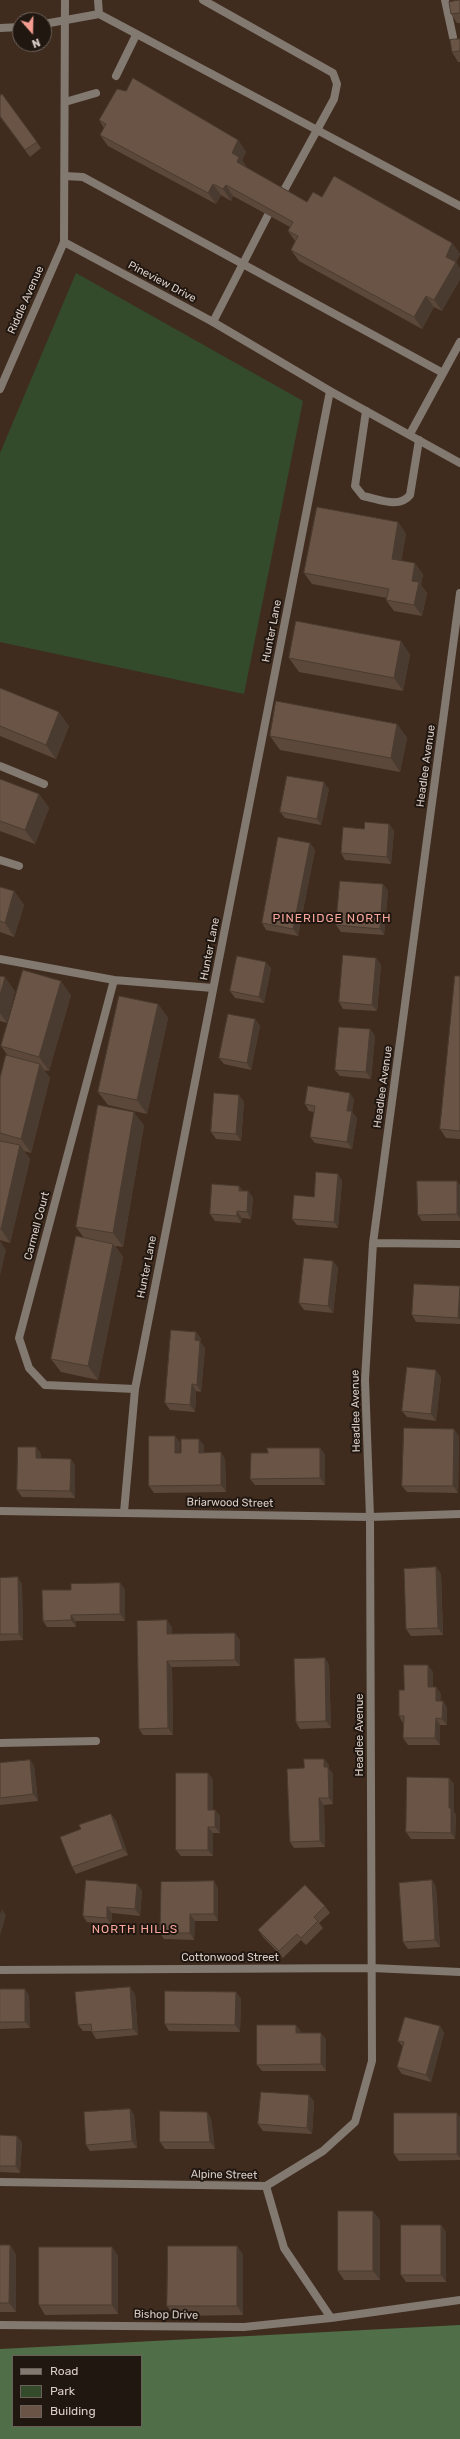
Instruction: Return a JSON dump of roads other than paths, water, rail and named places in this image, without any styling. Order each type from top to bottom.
[{"type":"street","points":[[64,242],[65,0]]},
{"type":"street","points":[[98,0],[99,14]]},
{"type":"street","points":[[203,0],[333,73],[337,84],[334,99],[282,194]]},
{"type":"street","points":[[445,0],[453,37]]},
{"type":"street","points":[[52,23],[99,14],[317,132],[460,206]]},
{"type":"street","points":[[0,28],[12,27]]},
{"type":"street","points":[[116,76],[136,35]]},
{"type":"street","points":[[65,102],[96,93]]},
{"type":"street","points":[[65,176],[83,177],[242,265],[443,373]]},
{"type":"street","points":[[213,322],[268,215]]},
{"type":"street","name":"Pineview Drive","points":[[64,242],[213,322],[330,391],[460,463]]},
{"type":"street","name":"Riddle Avenue","points":[[0,389],[3,374],[64,242]]},
{"type":"street","points":[[410,434],[460,342]]},
{"type":"street","name":"Hunter Lane","points":[[124,1512],[135,1389],[330,391]]},
{"type":"street","points":[[366,411],[355,486],[363,496],[399,504],[406,500],[410,495],[419,440]]},
{"type":"street","name":"Headlee Avenue","points":[[266,2186],[323,2151],[355,2122],[372,2061],[370,1517],[365,1380],[373,1243],[460,593]]},
{"type":"street","points":[[0,766],[44,784]]},
{"type":"street","points":[[0,860],[19,866]]},
{"type":"street","points":[[0,959],[114,980],[213,988]]},
{"type":"street","name":"Carmell Court","points":[[114,980],[19,1338],[29,1368],[45,1385],[135,1389]]},
{"type":"street","points":[[373,1243],[460,1244]]},
{"type":"street","name":"Briarwood Street","points":[[0,1511],[370,1517],[460,1514]]},
{"type":"street","points":[[0,1743],[96,1742]]},
{"type":"street","name":"Cottonwood Street","points":[[0,1970],[372,1968],[460,1972]]},
{"type":"street","name":"Alpine Street","points":[[0,2182],[266,2186],[284,2248],[331,2318]]},
{"type":"street","points":[[331,2318],[460,2300]]},
{"type":"street","name":"Bishop Drive","points":[[0,2324],[244,2327],[331,2318]]},
{"type":"district","name":"PINERIDGE NORTH","points":[[332,919]]},
{"type":"district","name":"NORTH HILLS","points":[[135,1930]]}]
